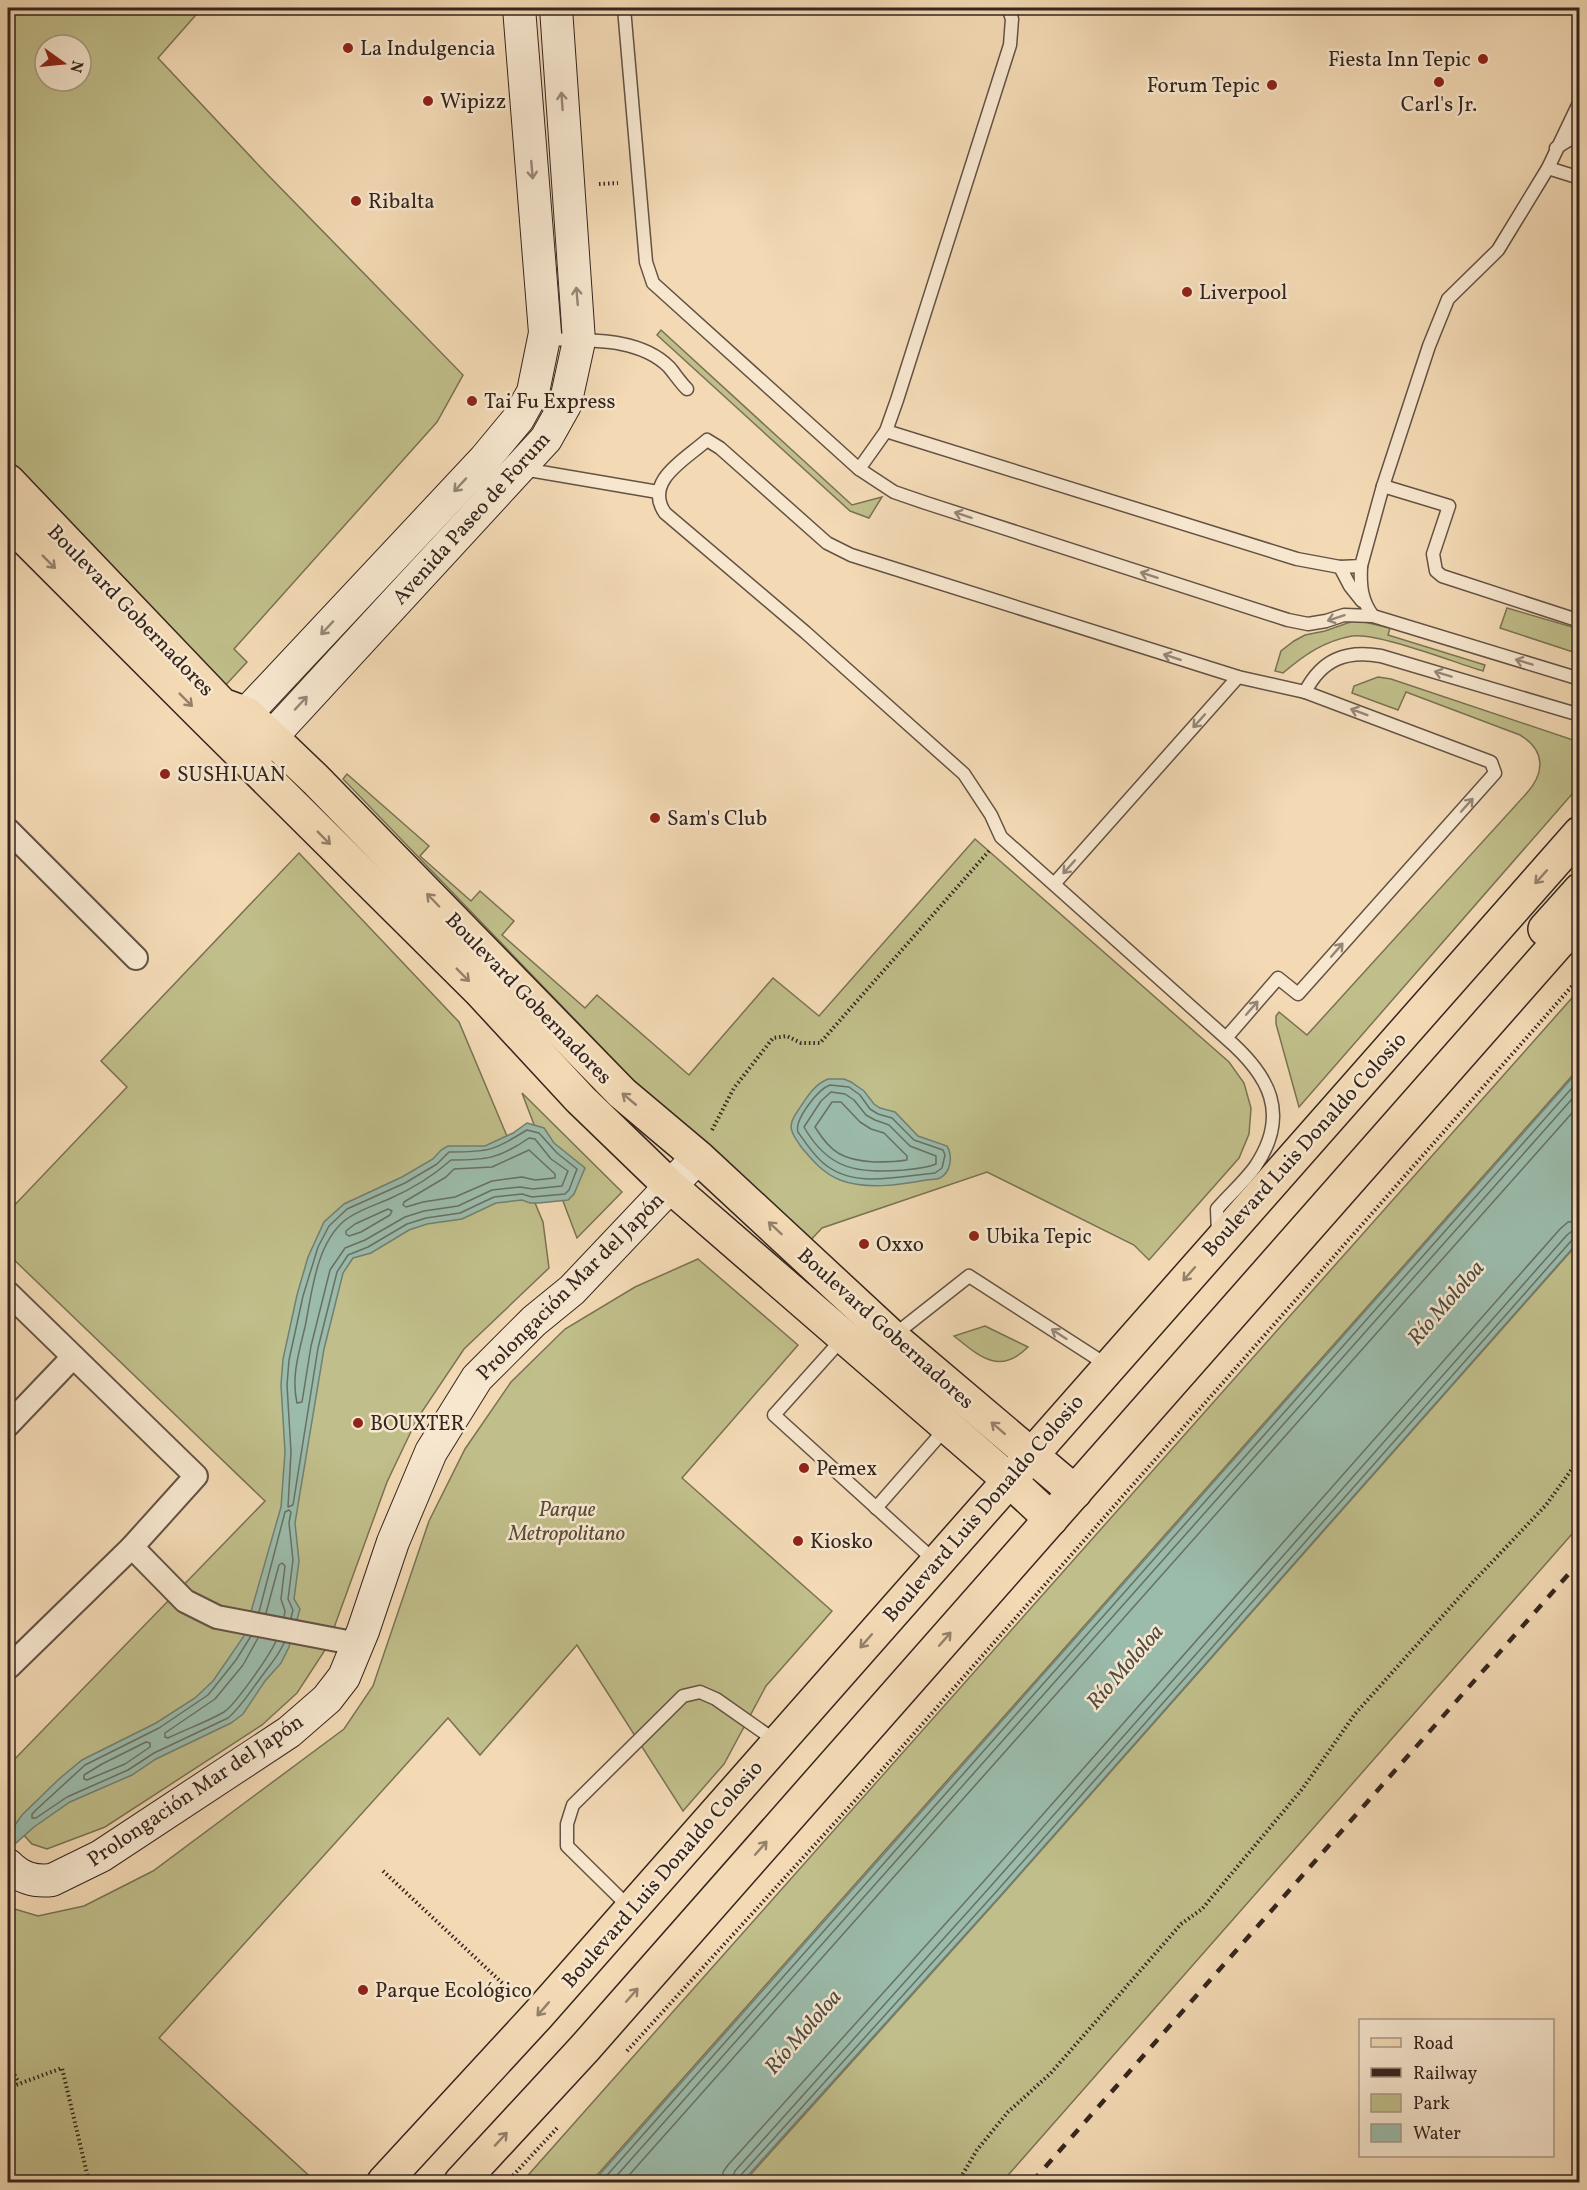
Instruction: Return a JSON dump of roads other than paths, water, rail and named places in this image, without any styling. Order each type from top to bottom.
[{"type":"main road","name":"Boulevard Gobernadores","points":[[8,481],[222,705],[236,725],[248,762],[480,991],[580,1099],[670,1186],[1051,1519]]},
{"type":"main road","name":"Boulevard Gobernadores","points":[[8,521],[236,725],[270,737],[324,789],[622,1093],[698,1157],[892,1337],[1075,1492]]},
{"type":"main road","name":"Boulevard Luis Donaldo Colosio","points":[[384,2182],[537,2016],[1108,1365],[1580,833]]},
{"type":"main road","points":[[1419,1098],[1429,1060],[1580,890]]},
{"type":"main road","points":[[462,2182],[584,2049],[1419,1098],[1580,918]]},
{"type":"street","name":"Avenida Paseo de Forum","points":[[236,725],[484,460],[518,419],[533,392],[544,339],[544,306],[519,8]]},
{"type":"street","name":"Avenida Paseo de Forum","points":[[248,762],[546,439],[565,405],[579,341],[556,8]]},
{"type":"street","points":[[8,830],[136,958]]},
{"type":"street","name":"Prolongación Mar del Japón","points":[[8,1865],[21,1877],[28,1880],[45,1881],[61,1876],[101,1856],[289,1732],[327,1699],[344,1677],[393,1542],[431,1452],[477,1378],[520,1334],[572,1290],[698,1157]]},
{"type":"street","points":[[8,1293],[196,1476],[132,1546],[9,1667],[8,1665]]},
{"type":"street","points":[[8,1425],[73,1357]]},
{"type":"street","points":[[132,1546],[185,1601],[217,1617],[357,1644]]},
{"type":"lane","points":[[624,8],[641,181],[646,262],[653,283],[859,469],[894,492],[1288,620],[1308,624],[1344,615],[1373,616],[1580,679]]},
{"type":"lane","points":[[859,469],[886,431],[897,400],[1008,54],[1012,19],[1008,8]]},
{"type":"lane","points":[[1365,605],[1360,579],[1361,566],[1383,486],[1432,336],[1448,298],[1498,250],[1548,168],[1555,148],[1580,101]]},
{"type":"lane","points":[[1555,148],[1580,133]]},
{"type":"lane","points":[[1548,168],[1580,178]]},
{"type":"lane","points":[[544,339],[615,343],[644,351],[668,367],[687,389]]},
{"type":"lane","points":[[886,431],[1297,559],[1340,567],[1361,566]]},
{"type":"lane","points":[[1218,1241],[1217,1209],[1253,1168],[1266,1148],[1273,1124],[1271,1100],[1263,1076],[1248,1057],[1226,1038],[1001,837],[991,815],[964,774],[805,632],[665,513],[658,502],[658,492],[663,478],[707,440],[720,448],[827,543],[851,555],[1238,677],[1305,692],[1491,762],[1495,773],[1298,994],[1278,978],[1226,1038]]},
{"type":"lane","points":[[484,460],[658,492]]},
{"type":"lane","points":[[1383,486],[1449,506],[1433,554],[1436,571],[1442,576],[1580,621]]},
{"type":"lane","points":[[1340,567],[1350,586],[1373,616]]},
{"type":"lane","points":[[1305,692],[1311,680],[1325,666],[1342,656],[1362,653],[1381,656],[1580,715]]},
{"type":"lane","points":[[1054,884],[1238,677]]},
{"type":"lane","points":[[892,1337],[969,1276],[1108,1365]]},
{"type":"lane","points":[[843,1337],[774,1415],[936,1562]]},
{"type":"lane","points":[[876,1508],[947,1426]]},
{"type":"lane","points":[[631,1909],[567,1846],[567,1824],[573,1805],[683,1696],[700,1692],[716,1700],[777,1742]]},
{"type":"water","name":"Río Mololoa","points":[[1579,1070],[1579,1241],[1000,1896],[742,2182],[593,2182]]},
{"type":"water","points":[[828,1079],[844,1079],[851,1082],[864,1091],[874,1104],[895,1112],[918,1136],[947,1146],[950,1159],[947,1172],[937,1179],[872,1186],[840,1180],[823,1170],[802,1148],[791,1126],[794,1117],[810,1093]]},
{"type":"water","points":[[527,1123],[544,1128],[554,1143],[585,1168],[574,1194],[568,1200],[530,1203],[522,1200],[496,1203],[462,1219],[427,1224],[409,1230],[371,1253],[353,1258],[343,1273],[324,1349],[295,1523],[299,1561],[294,1599],[300,1609],[289,1647],[281,1663],[265,1681],[243,1714],[231,1723],[156,1759],[132,1775],[70,1802],[34,1827],[8,1850],[8,1835],[22,1815],[59,1779],[82,1760],[156,1723],[195,1698],[213,1681],[244,1636],[281,1507],[285,1452],[281,1385],[283,1359],[308,1257],[324,1222],[344,1204],[402,1177],[433,1159],[448,1146],[485,1146],[513,1133]]},
{"type":"railway","points":[[1032,2182],[1580,1561]]},
{"type":"place","name":"La Indulgencia","points":[[348,48]]},
{"type":"place","name":"Fiesta Inn Tepic","points":[[1483,59]]},
{"type":"place","name":"Carl's Jr.","points":[[1439,82]]},
{"type":"place","name":"Forum Tepic","points":[[1272,85]]},
{"type":"place","name":"Wipizz","points":[[428,101]]},
{"type":"place","name":"Ribalta","points":[[356,201]]},
{"type":"place","name":"Liverpool","points":[[1187,292]]},
{"type":"place","name":"Tai Fu Express","points":[[472,401]]},
{"type":"place","name":"SUSHI UAN","points":[[165,774]]},
{"type":"place","name":"Sam's Club","points":[[655,818]]},
{"type":"place","name":"Ubika Tepic","points":[[974,1236]]},
{"type":"place","name":"Oxxo","points":[[864,1244]]},
{"type":"place","name":"BOUXTER","points":[[358,1423]]},
{"type":"place","name":"Pemex","points":[[804,1468]]},
{"type":"place","name":"Kiosko","points":[[798,1541]]},
{"type":"place","name":"Parque Ecológico","points":[[363,1990]]},
{"type":"park label","name":"Parque Metropolitano","points":[[567,1521]]}]
